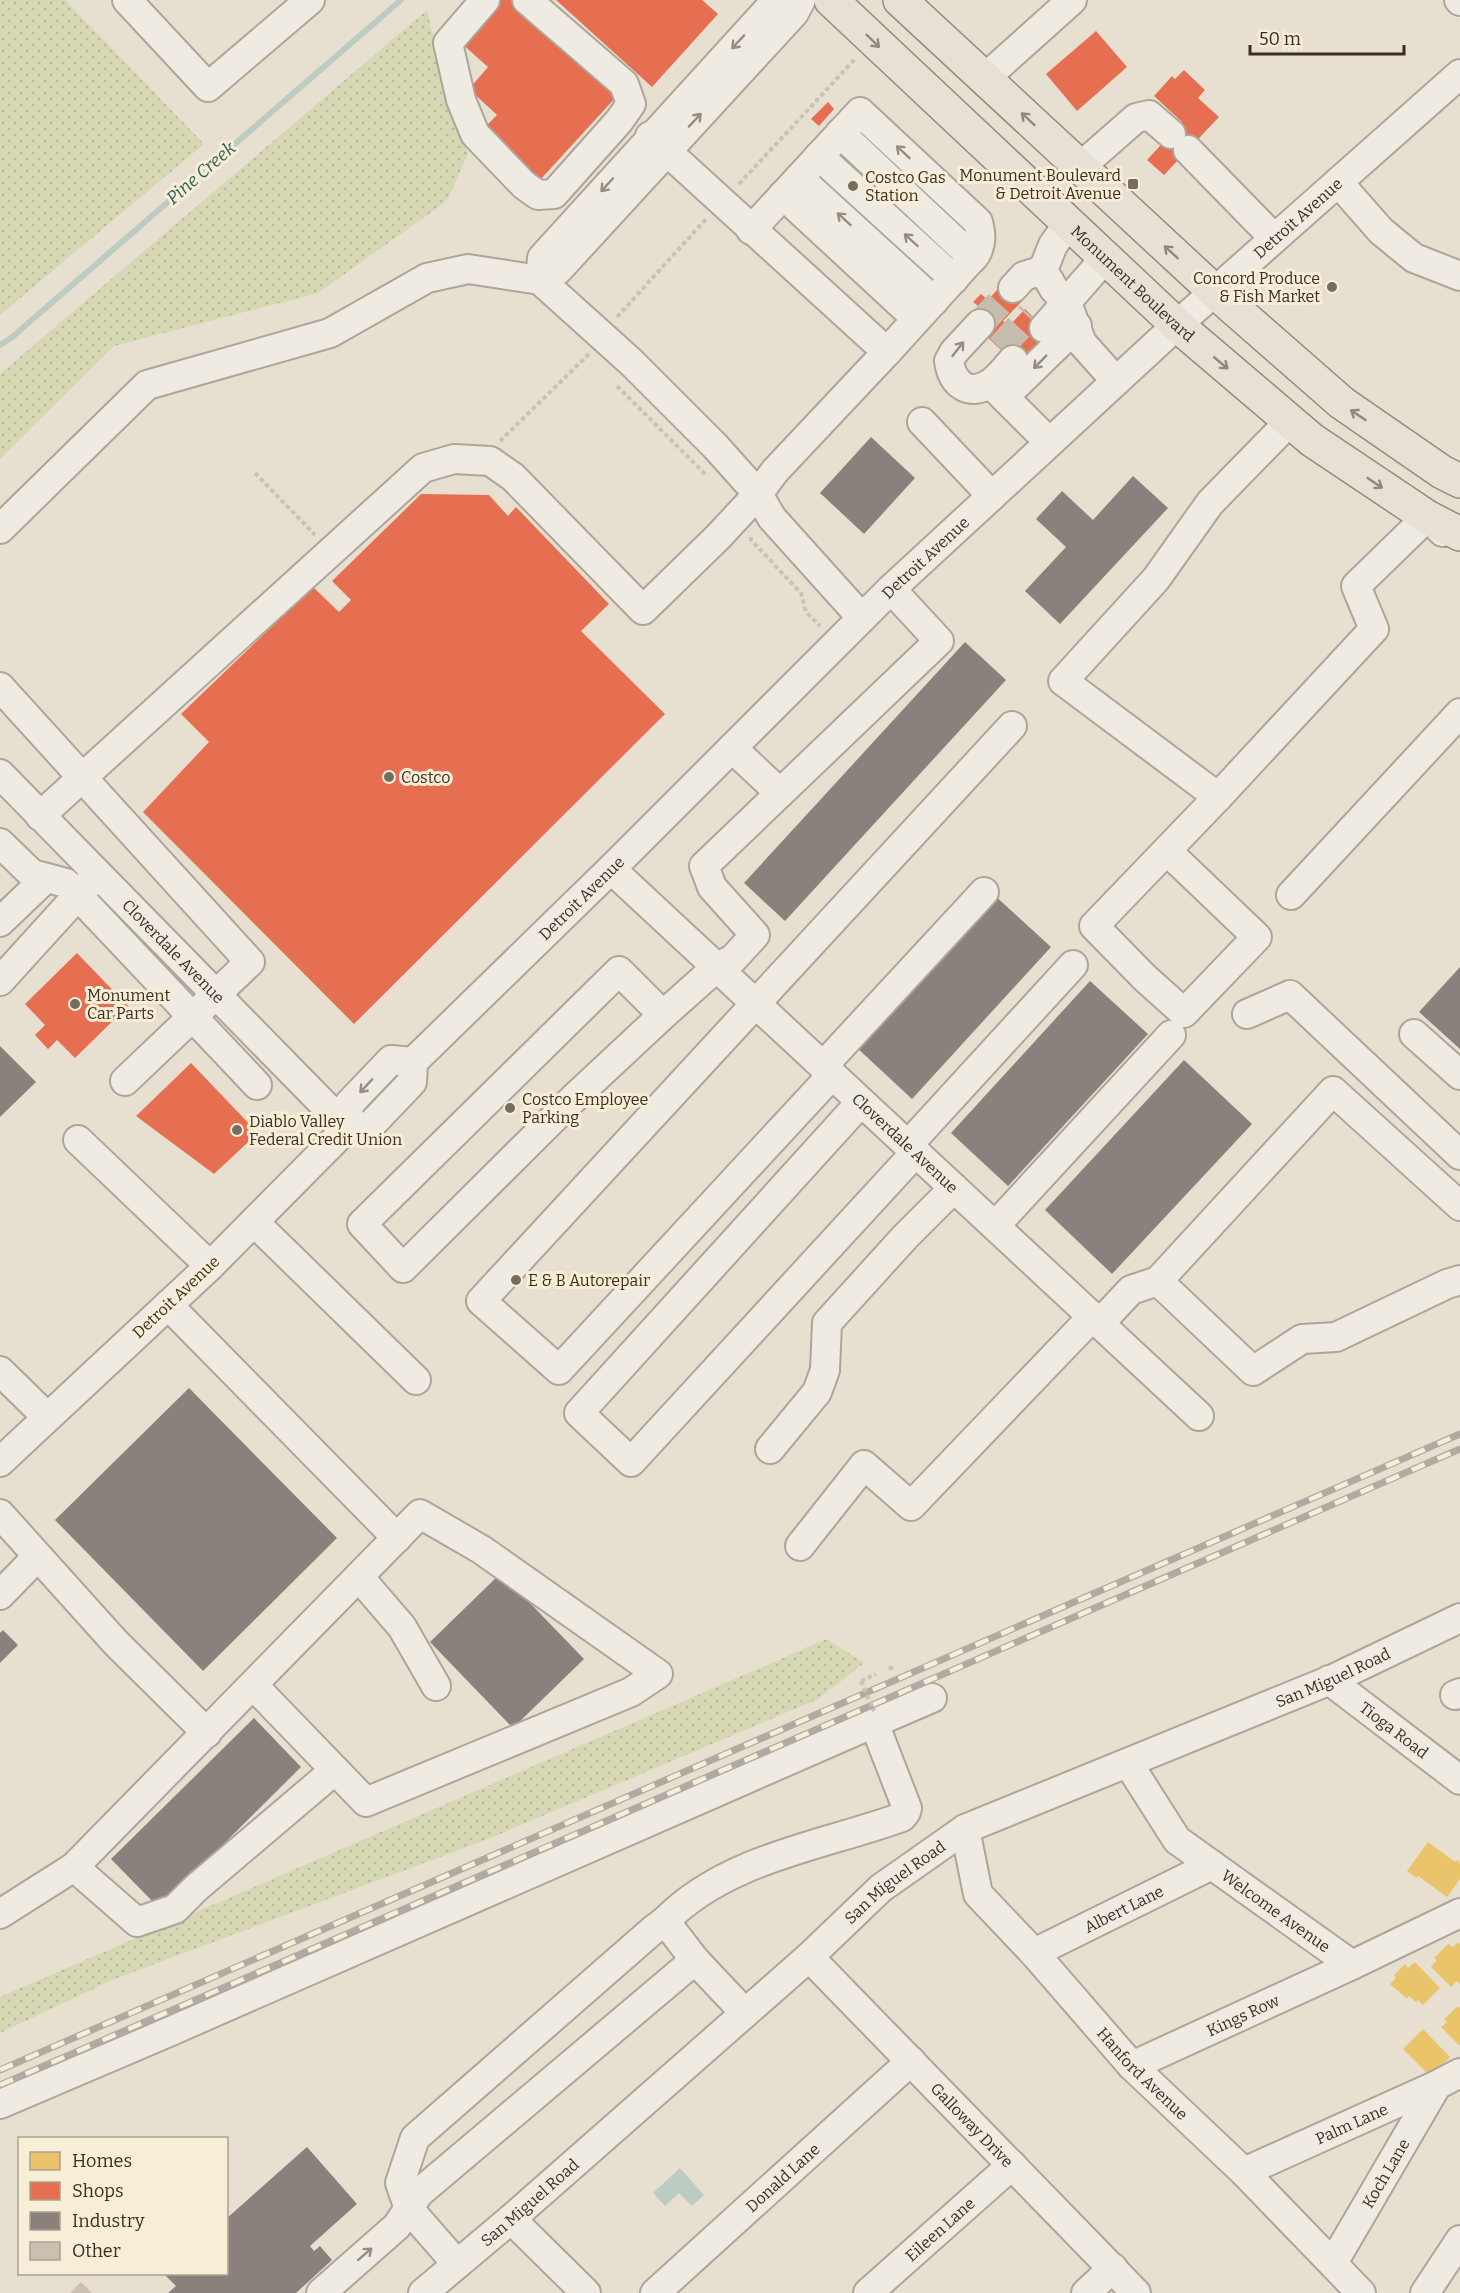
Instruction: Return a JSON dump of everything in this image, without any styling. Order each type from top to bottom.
[{"type":"main road","name":"Monument Boulevard","points":[[831,0],[1177,325],[1312,440],[1427,518],[1460,534]]},
{"type":"main road","points":[[900,0],[1214,291],[1342,404],[1454,470]]},
{"type":"street","points":[[127,0],[208,87],[310,0]]},
{"type":"street","points":[[486,0],[448,43],[461,100],[475,134],[524,185],[538,195],[554,194],[619,121],[631,104],[624,84],[527,0]]},
{"type":"street","points":[[658,144],[774,3],[779,0]]},
{"type":"street","points":[[540,280],[542,258],[794,13],[801,0]]},
{"type":"street","points":[[984,79],[1072,0]]},
{"type":"street","name":"Detroit Avenue","points":[[0,1462],[210,1266],[347,1128],[349,1104],[391,1060],[413,1062],[611,869],[891,589],[1214,291],[1460,74]]},
{"type":"street","points":[[40,816],[423,468],[454,459],[490,461],[513,477],[643,610],[749,504],[775,471],[973,258],[980,246],[981,235],[978,222],[860,112],[751,230]]},
{"type":"street","points":[[1080,167],[1136,118],[1149,115],[1274,238]]},
{"type":"street","points":[[658,144],[887,352]]},
{"type":"street","points":[[819,156],[954,279]]},
{"type":"street","points":[[1338,182],[1381,231],[1414,258],[1460,276]]},
{"type":"street","points":[[791,186],[926,310]]},
{"type":"street","points":[[1068,224],[1053,245],[1060,297],[1082,343],[1116,381]]},
{"type":"street","points":[[1037,321],[1060,297],[1106,258]]},
{"type":"street","points":[[0,529],[147,385],[330,333],[427,278],[468,269],[540,280],[595,346],[673,402],[749,504],[772,518],[862,618]]},
{"type":"street","points":[[1013,288],[1024,276],[1060,297]]},
{"type":"street","points":[[997,391],[1060,297]]},
{"type":"street","points":[[980,324],[954,352],[949,362],[950,372],[961,386],[976,390],[997,391],[1049,442]]},
{"type":"street","points":[[997,391],[1006,354]]},
{"type":"street","points":[[1218,797],[1063,681],[1156,579],[1210,503],[1290,421]]},
{"type":"street","points":[[922,422],[992,496]]},
{"type":"street","points":[[1167,851],[1257,937],[1184,1012],[1145,978],[1094,926],[1374,629],[1356,586],[1427,518],[1460,548]]},
{"type":"street","points":[[663,1015],[619,971],[362,1224],[403,1268],[573,1099],[663,1015],[717,967],[733,959],[755,936],[712,887],[704,866],[939,641],[891,589]]},
{"type":"street","points":[[0,687],[250,962],[125,1081]]},
{"type":"street","points":[[1291,895],[1460,713]]},
{"type":"street","points":[[984,892],[559,1370],[481,1301],[1012,726]]},
{"type":"street","points":[[732,748],[780,793]]},
{"type":"street","name":"Cloverdale Avenue","points":[[0,774],[347,1128]]},
{"type":"street","points":[[0,843],[32,874],[66,883],[257,1085]]},
{"type":"street","name":"Cloverdale Avenue","points":[[611,869],[1199,1416]]},
{"type":"street","points":[[0,981],[98,874]]},
{"type":"street","points":[[0,922],[46,878]]},
{"type":"street","points":[[861,1102],[579,1413],[631,1462],[1074,965]]},
{"type":"street","points":[[1247,1014],[1290,995],[1460,1155]]},
{"type":"street","points":[[1414,1034],[1460,1075]]},
{"type":"street","points":[[995,1226],[1171,1035]]},
{"type":"street","points":[[237,1063],[261,1040]]},
{"type":"street","points":[[800,1546],[864,1465],[911,1506],[1097,1320],[1131,1290],[1158,1281],[1333,1091],[1460,1206]]},
{"type":"street","points":[[78,1140],[210,1266]]},
{"type":"street","points":[[770,1449],[818,1392],[825,1370],[827,1323],[905,1237],[954,1188]]},
{"type":"street","points":[[254,1222],[416,1380]]},
{"type":"street","points":[[1158,1281],[1253,1371],[1302,1339],[1336,1337],[1460,1280]]},
{"type":"street","points":[[168,1305],[397,1538]]},
{"type":"street","points":[[0,1371],[47,1418]]},
{"type":"street","points":[[0,1514],[116,1643],[207,1733]]},
{"type":"street","points":[[3,1906],[74,1867],[420,1514],[482,1550],[658,1674],[631,1692],[366,1802],[253,1685]]},
{"type":"street","points":[[0,1595],[37,1557]]},
{"type":"street","points":[[359,1577],[402,1627],[436,1686]]},
{"type":"street","name":"San Miguel Road","points":[[423,2293],[511,2219],[809,1957],[881,1888],[965,1829],[1329,1680],[1460,1618]]},
{"type":"street","name":"Tioga Road","points":[[1329,1680],[1460,1780]]},
{"type":"street","points":[[0,2104],[171,2031],[874,1717],[932,1698]]},
{"type":"street","points":[[456,2264],[409,2209],[400,2183],[415,2138],[665,1921],[682,1903],[747,1866],[902,1817],[907,1808],[874,1717]]},
{"type":"street","name":"Welcome Avenue","points":[[1128,1762],[1177,1840],[1352,1965]]},
{"type":"street","points":[[74,1867],[137,1922],[175,1909],[196,1888],[335,1770]]},
{"type":"street","name":"Hanford Avenue","points":[[965,1829],[978,1894],[1034,1953],[1132,2066],[1245,2172],[1361,2293]]},
{"type":"street","name":"Albert Lane","points":[[1034,1953],[1212,1864]]},
{"type":"street","points":[[1352,1965],[1460,1912]]},
{"type":"street","points":[[665,1921],[695,1960],[745,2013]]},
{"type":"street","name":"Galloway Drive","points":[[809,1957],[1136,2293]]},
{"type":"street","points":[[321,2293],[397,2226],[419,2193],[695,1960]]},
{"type":"street","name":"Kings Row","points":[[1132,2066],[1352,1965]]},
{"type":"street","name":"Donald Lane","points":[[655,2293],[911,2061]]},
{"type":"street","name":"Palm Lane","points":[[1245,2172],[1449,2079]]},
{"type":"street","name":"Koch Lane","points":[[1333,2263],[1449,2079]]},
{"type":"street","name":"Eileen Lane","points":[[868,2293],[1012,2165]]},
{"type":"street","points":[[511,2219],[586,2293]]},
{"type":"street","points":[[1425,2293],[1460,2240]]},
{"type":"street","points":[[1086,2293],[1113,2268]]},
{"type":"path","points":[[480,461],[595,346],[610,324],[838,76],[874,41]]},
{"type":"path","points":[[595,346],[595,364]]},
{"type":"path","points":[[612,381],[711,481]]},
{"type":"path","points":[[255,473],[331,552]]},
{"type":"path","points":[[749,504],[751,540],[801,593],[806,612],[835,643]]},
{"type":"path","points":[[889,1669],[895,1666]]},
{"type":"path","points":[[874,1717],[861,1681],[876,1674]]},
{"type":"green space","points":[[0,0],[65,0],[204,144],[0,315]]},
{"type":"green space","points":[[427,10],[436,50],[468,154],[447,201],[318,293],[114,346],[0,459],[0,374]]},
{"type":"green space","points":[[827,1639],[864,1663],[818,1699],[488,1839],[112,1980],[0,2033],[0,1997]]},
{"type":"shaded area","points":[[680,2168],[704,2195],[692,2206],[679,2193],[665,2206],[653,2193]]},
{"type":"building: Homes","points":[[1428,1842],[1455,1862],[1457,1860],[1460,1863],[1460,1879],[1447,1897],[1418,1876],[1417,1878],[1407,1871]]},
{"type":"building: Homes","points":[[1458,1942],[1460,1944],[1460,1984],[1457,1981],[1451,1987],[1431,1967],[1437,1960],[1434,1958],[1448,1944],[1453,1947]]},
{"type":"building: Homes","points":[[1415,1962],[1440,1988],[1423,2005],[1409,1996],[1407,1999],[1390,1984],[1396,1978],[1394,1975],[1405,1964],[1408,1968]]},
{"type":"building: Homes","points":[[1458,2006],[1460,2008],[1460,2046],[1441,2027],[1447,2022],[1444,2019]]},
{"type":"building: Homes","points":[[1423,2029],[1450,2057],[1436,2071],[1434,2069],[1428,2074],[1403,2049]]},
{"type":"building: Shops","points":[[501,0],[513,0],[617,96],[540,180],[484,128],[497,115],[469,89],[488,67],[461,43]]},
{"type":"building: Shops","points":[[556,0],[702,0],[718,14],[652,87]]},
{"type":"building: Shops","points":[[1096,31],[1127,67],[1077,111],[1046,74]]},
{"type":"building: Shops","points":[[1184,70],[1205,90],[1198,98],[1219,117],[1164,175],[1147,160],[1182,122],[1154,96],[1172,76],[1175,79]]},
{"type":"building: Shops","points":[[828,102],[834,109],[819,126],[811,119]]},
{"type":"building: Shops","points":[[1005,281],[1024,299],[1003,321],[1009,326],[1025,309],[1053,337],[1022,369],[987,337],[972,317],[981,308],[973,302],[981,294],[988,300]]},
{"type":"building: Shops","name":"Costco","points":[[421,494],[489,495],[508,516],[516,507],[609,604],[581,631],[665,714],[354,1024],[143,812],[209,742],[181,714],[313,587],[339,612],[351,600],[332,581]]},
{"type":"building: Shops","points":[[77,953],[128,1006],[75,1058],[57,1040],[48,1049],[35,1035],[45,1025],[25,1004]]},
{"type":"building: Shops","points":[[191,1063],[258,1133],[214,1174],[136,1116]]},
{"type":"building: Industry","points":[[871,437],[915,478],[864,534],[820,493]]},
{"type":"building: Industry","points":[[1133,476],[1168,508],[1060,624],[1025,591],[1066,547],[1036,519],[1062,491],[1093,520]]},
{"type":"building: Industry","points":[[965,642],[1006,680],[785,921],[744,883]]},
{"type":"building: Industry","points":[[993,894],[1051,947],[912,1099],[855,1046]]},
{"type":"building: Industry","points":[[1460,967],[1460,1049],[1419,1012]]},
{"type":"building: Industry","points":[[1090,981],[1148,1034],[1008,1186],[951,1133]]},
{"type":"building: Industry","points":[[0,1046],[36,1082],[0,1117]]},
{"type":"building: Industry","points":[[1184,1060],[1252,1124],[1112,1274],[1045,1210]]},
{"type":"building: Industry","points":[[189,1388],[337,1538],[203,1671],[55,1520]]},
{"type":"building: Industry","points":[[501,1573],[584,1659],[513,1728],[430,1642]]},
{"type":"building: Industry","points":[[3,1630],[18,1645],[0,1663],[0,1633]]},
{"type":"building: Industry","points":[[254,1718],[301,1767],[159,1908],[111,1859]]},
{"type":"building: Industry","points":[[307,2147],[357,2204],[310,2246],[314,2251],[320,2246],[332,2260],[296,2293],[168,2293],[176,2286],[165,2275],[228,2275],[228,2217]]},
{"type":"building: Other","points":[[81,2282],[92,2293],[70,2293]]},
{"type":"waterway","name":"Pine Creek","points":[[0,345],[11,338],[401,0]]},
{"type":"tunnel","points":[[980,324],[1013,288]]},
{"type":"tunnel","points":[[1000,348],[1030,315]]},
{"type":"railway","points":[[0,2070],[1460,1434]]},
{"type":"railway","points":[[0,2085],[1460,1449]]},
{"type":"place","name":"Monument Boulevard & Detroit Avenue","points":[[1133,184]]},
{"type":"place","name":"Costco Gas Station","points":[[853,186]]},
{"type":"place","name":"Concord Produce & Fish Market","points":[[1332,287]]},
{"type":"place","name":"Costco","points":[[389,777]]},
{"type":"place","name":"Monument Car Parts","points":[[75,1004]]},
{"type":"place","name":"Costco Employee Parking","points":[[510,1108]]},
{"type":"place","name":"Diablo Valley Federal Credit Union","points":[[237,1130]]},
{"type":"place","name":"E & B Autorepair","points":[[516,1280]]}]
